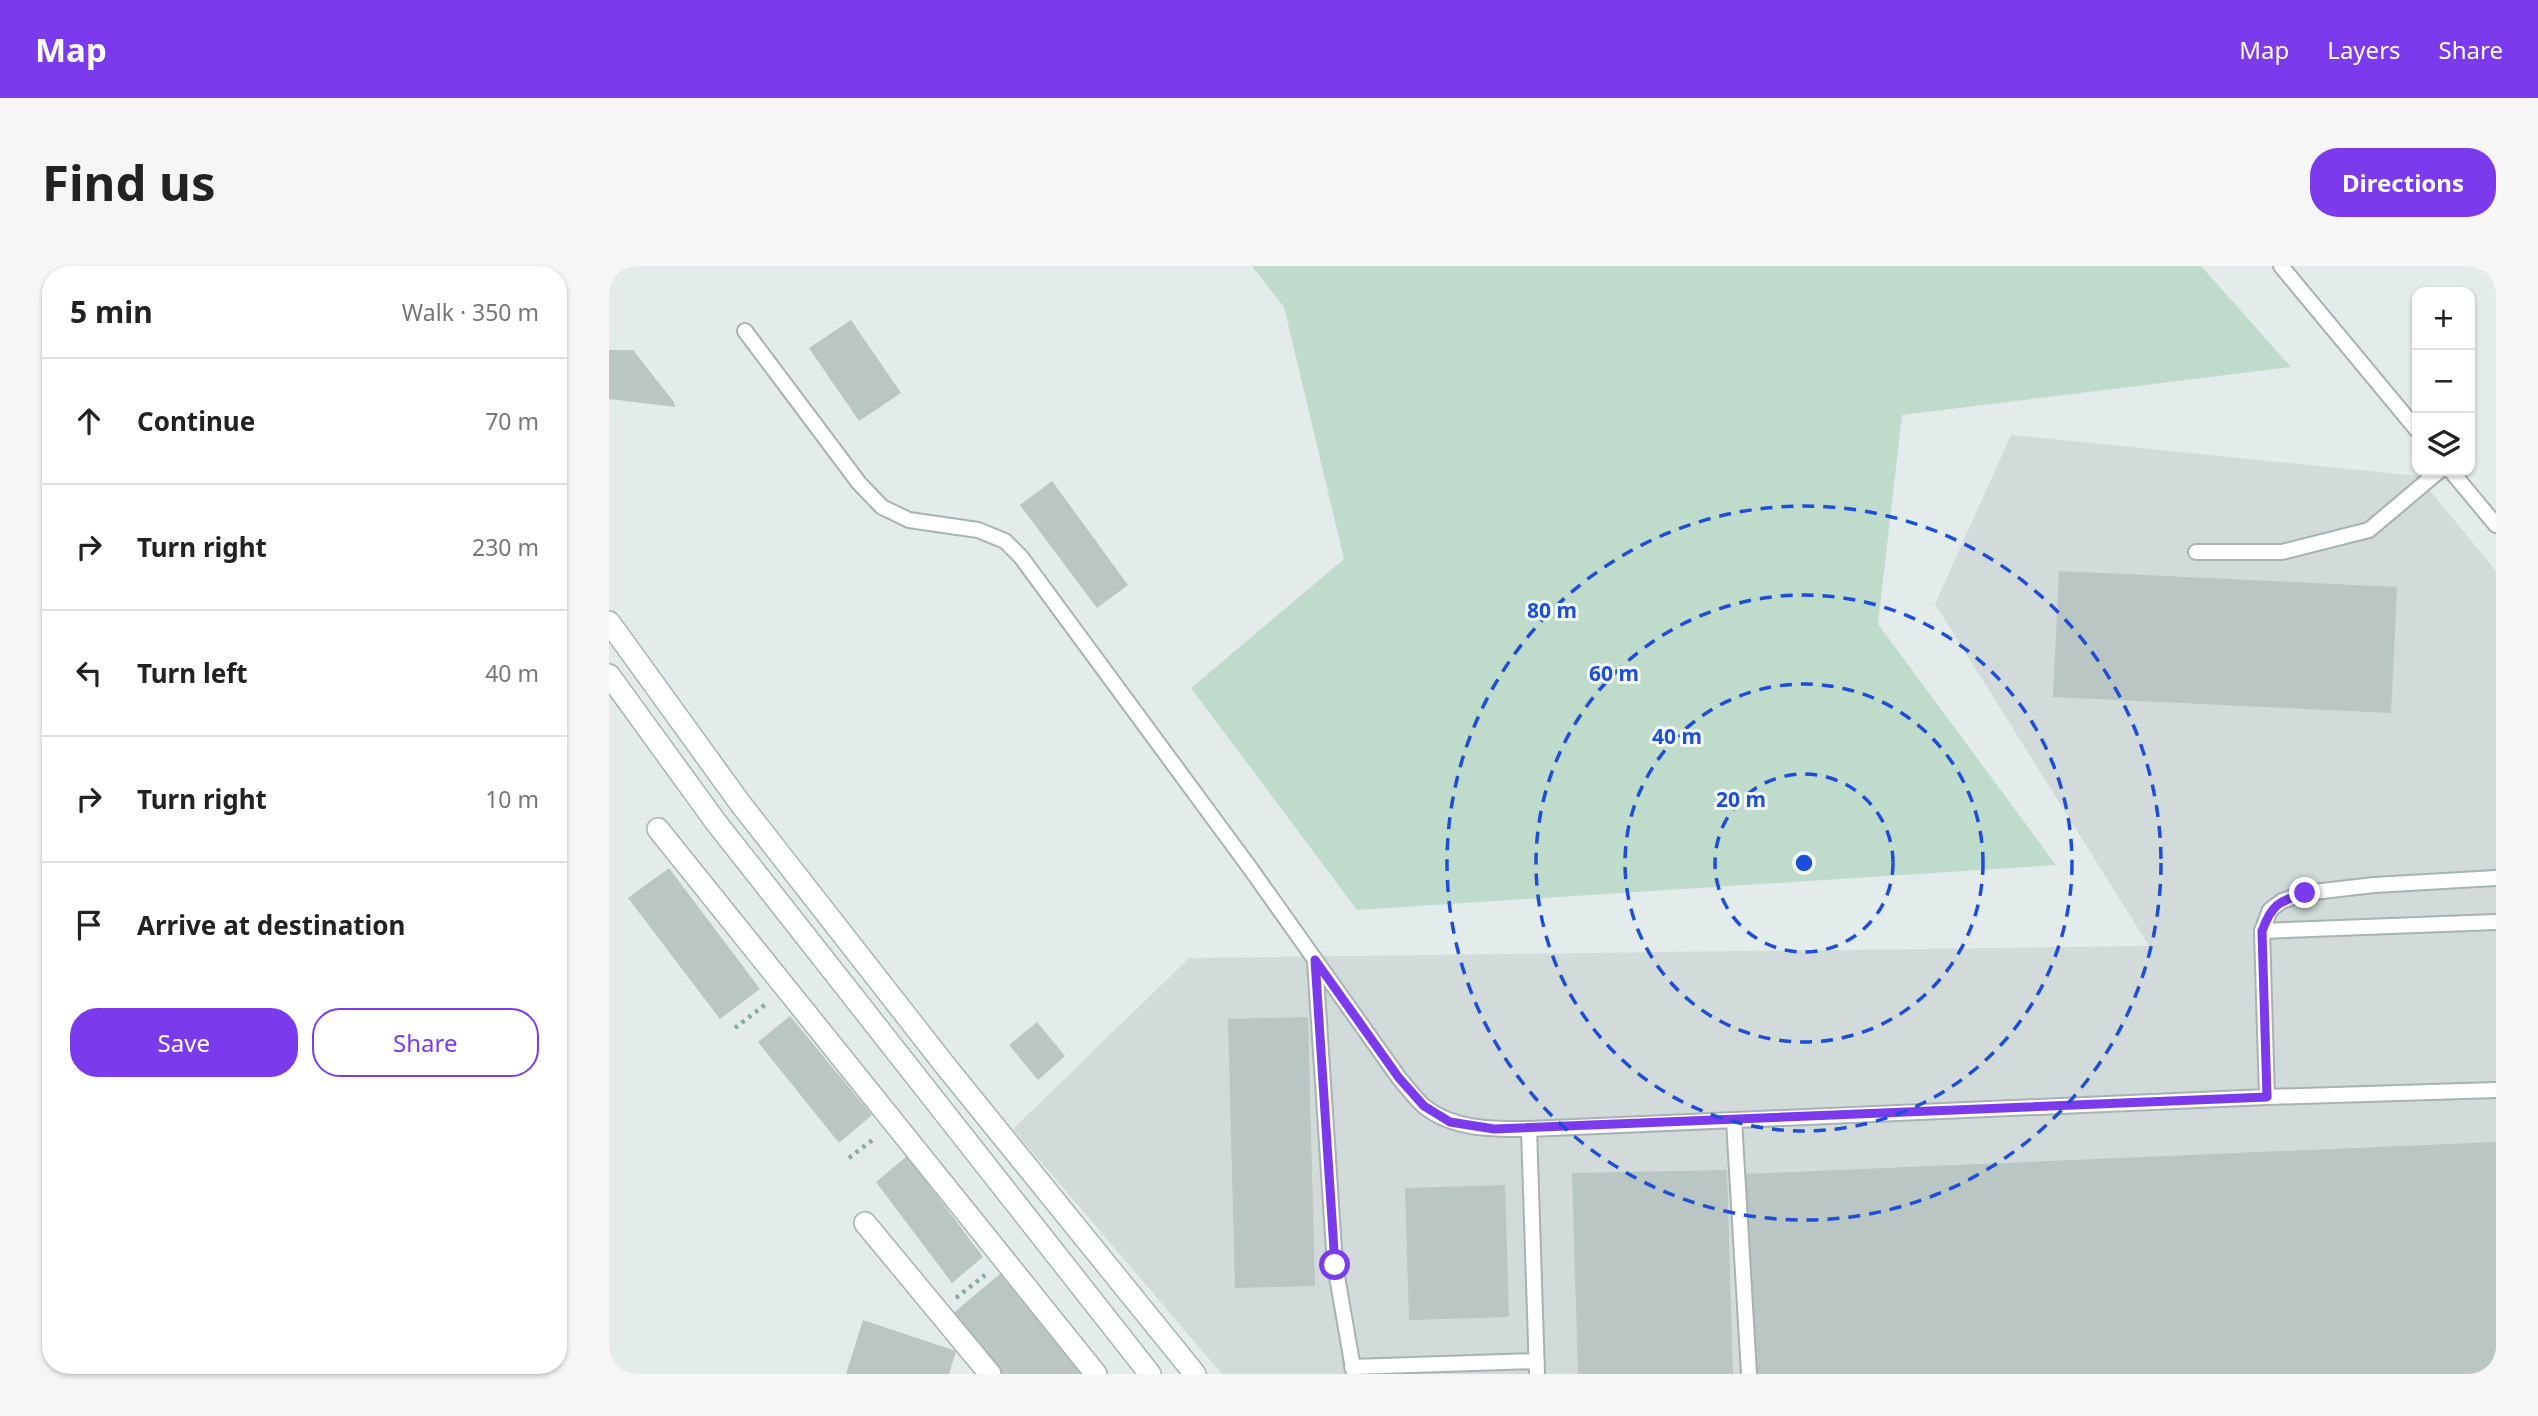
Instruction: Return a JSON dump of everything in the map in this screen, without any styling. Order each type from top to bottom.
[{"type":"street","points":[[609,622],[740,803],[944,1064],[1195,1374]]},
{"type":"street","points":[[609,666],[629,650]]},
{"type":"street","points":[[609,675],[715,821],[1150,1374]]},
{"type":"street","points":[[658,829],[1096,1374]]},
{"type":"street","points":[[865,1223],[990,1374]]},
{"type":"lane","points":[[2281,266],[2412,424]]},
{"type":"lane","points":[[745,331],[859,483],[883,507],[909,520],[978,530],[1005,541],[1021,556],[1399,1078],[1424,1106],[1450,1122],[1494,1129],[1529,1129],[2267,1097],[2496,1090]]},
{"type":"lane","points":[[2196,552],[2281,552],[2369,530],[2433,476]]},
{"type":"lane","points":[[2455,476],[2496,525]]},
{"type":"lane","points":[[2267,1097],[2262,931],[2270,910],[2282,901],[2305,893],[2374,885],[2496,878]]},
{"type":"lane","points":[[2262,931],[2496,922]]},
{"type":"lane","points":[[1315,960],[1332,1238],[1353,1371],[1537,1368],[1529,1129]]},
{"type":"lane","points":[[1734,1120],[1749,1374]]},
{"type":"path","points":[[735,1028],[786,988]]},
{"type":"path","points":[[939,1312],[1004,1258]]},
{"type":"shaded area","points":[[2011,435],[2418,476],[2496,571],[2496,1374],[1222,1374],[1013,1129],[1189,958],[2149,946],[1935,604]]},
{"type":"green space","points":[[1252,266],[2201,266],[2291,367],[1902,415],[1878,624],[2056,865],[1357,910],[1191,688],[1344,559],[1284,307]]},
{"type":"building","points":[[851,320],[901,393],[859,421],[809,348]]},
{"type":"building","points":[[609,350],[633,350],[674,402],[675,407],[609,399]]},
{"type":"building","points":[[1052,481],[1128,585],[1097,608],[1020,505]]},
{"type":"building","points":[[2059,571],[2397,587],[2391,713],[2053,697]]},
{"type":"building","points":[[669,868],[760,989],[720,1019],[628,898]]},
{"type":"building","points":[[790,1016],[872,1115],[839,1143],[758,1042]]},
{"type":"building","points":[[1308,1017],[1315,1286],[1235,1288],[1228,1019]]},
{"type":"building","points":[[1037,1022],[1065,1056],[1038,1080],[1009,1045]]},
{"type":"building","points":[[2496,1142],[2496,1374],[1753,1374],[1744,1174]]},
{"type":"building","points":[[907,1156],[983,1257],[952,1283],[876,1182]]},
{"type":"building","points":[[1727,1170],[1733,1374],[1578,1374],[1572,1173]]},
{"type":"building","points":[[1505,1185],[1509,1317],[1409,1320],[1405,1188]]},
{"type":"building","points":[[1001,1273],[1085,1374],[1000,1374],[951,1315]]},
{"type":"building","points":[[863,1320],[956,1351],[949,1374],[846,1374]]},
{"type":"route","points":[[1335,1265],[1315,960],[1399,1078],[1424,1106],[1450,1122],[1494,1129],[2267,1097],[2262,931],[2270,910],[2282,901],[2305,893]]}]
